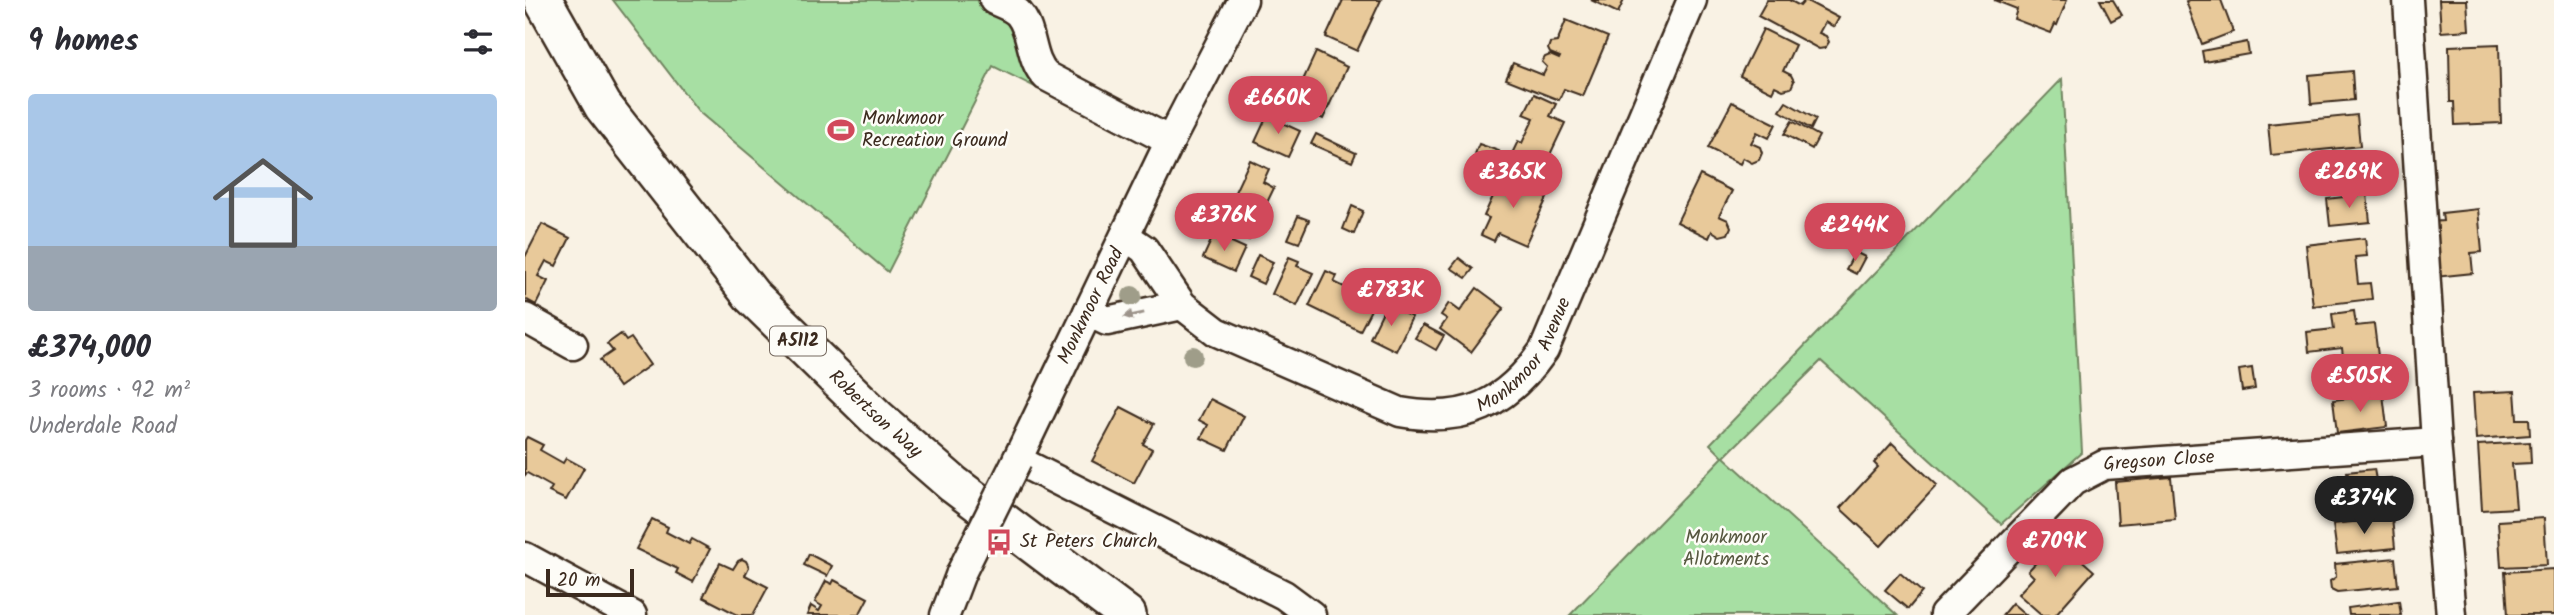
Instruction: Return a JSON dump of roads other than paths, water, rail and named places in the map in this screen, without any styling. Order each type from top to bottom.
[{"type":"main road","name":"Robertson Way","points":[[543,0],[603,106],[752,296],[877,418],[953,484],[1127,615]]},
{"type":"street","points":[[994,0],[1013,9],[1021,18],[1036,64],[1046,76],[1170,141]]},
{"type":"street","name":"Monkmoor Road","points":[[946,615],[961,573],[1170,141],[1243,0]]},
{"type":"street","name":"Monkmoor Avenue","points":[[1125,236],[1144,249],[1182,305],[1217,332],[1400,412],[1427,417],[1459,414],[1485,406],[1509,392],[1527,374],[1544,350],[1692,0]]},
{"type":"street","points":[[2409,0],[2436,442],[2451,615]]},
{"type":"street","points":[[1088,312],[1107,321],[1182,305]]},
{"type":"street","points":[[525,318],[573,345]]},
{"type":"street","name":"Gregson Close","points":[[1944,615],[2073,481],[2104,465],[2436,442]]},
{"type":"street","points":[[1017,460],[1284,594],[1311,615]]},
{"type":"street","points":[[525,557],[632,615]]},
{"type":"place","name":"Monkmoor Recreation Ground","points":[[841,130]]},
{"type":"place","name":"St Peters Church","points":[[999,542]]},
{"type":"park label","name":"Monkmoor Allotments","points":[[1726,549]]}]
